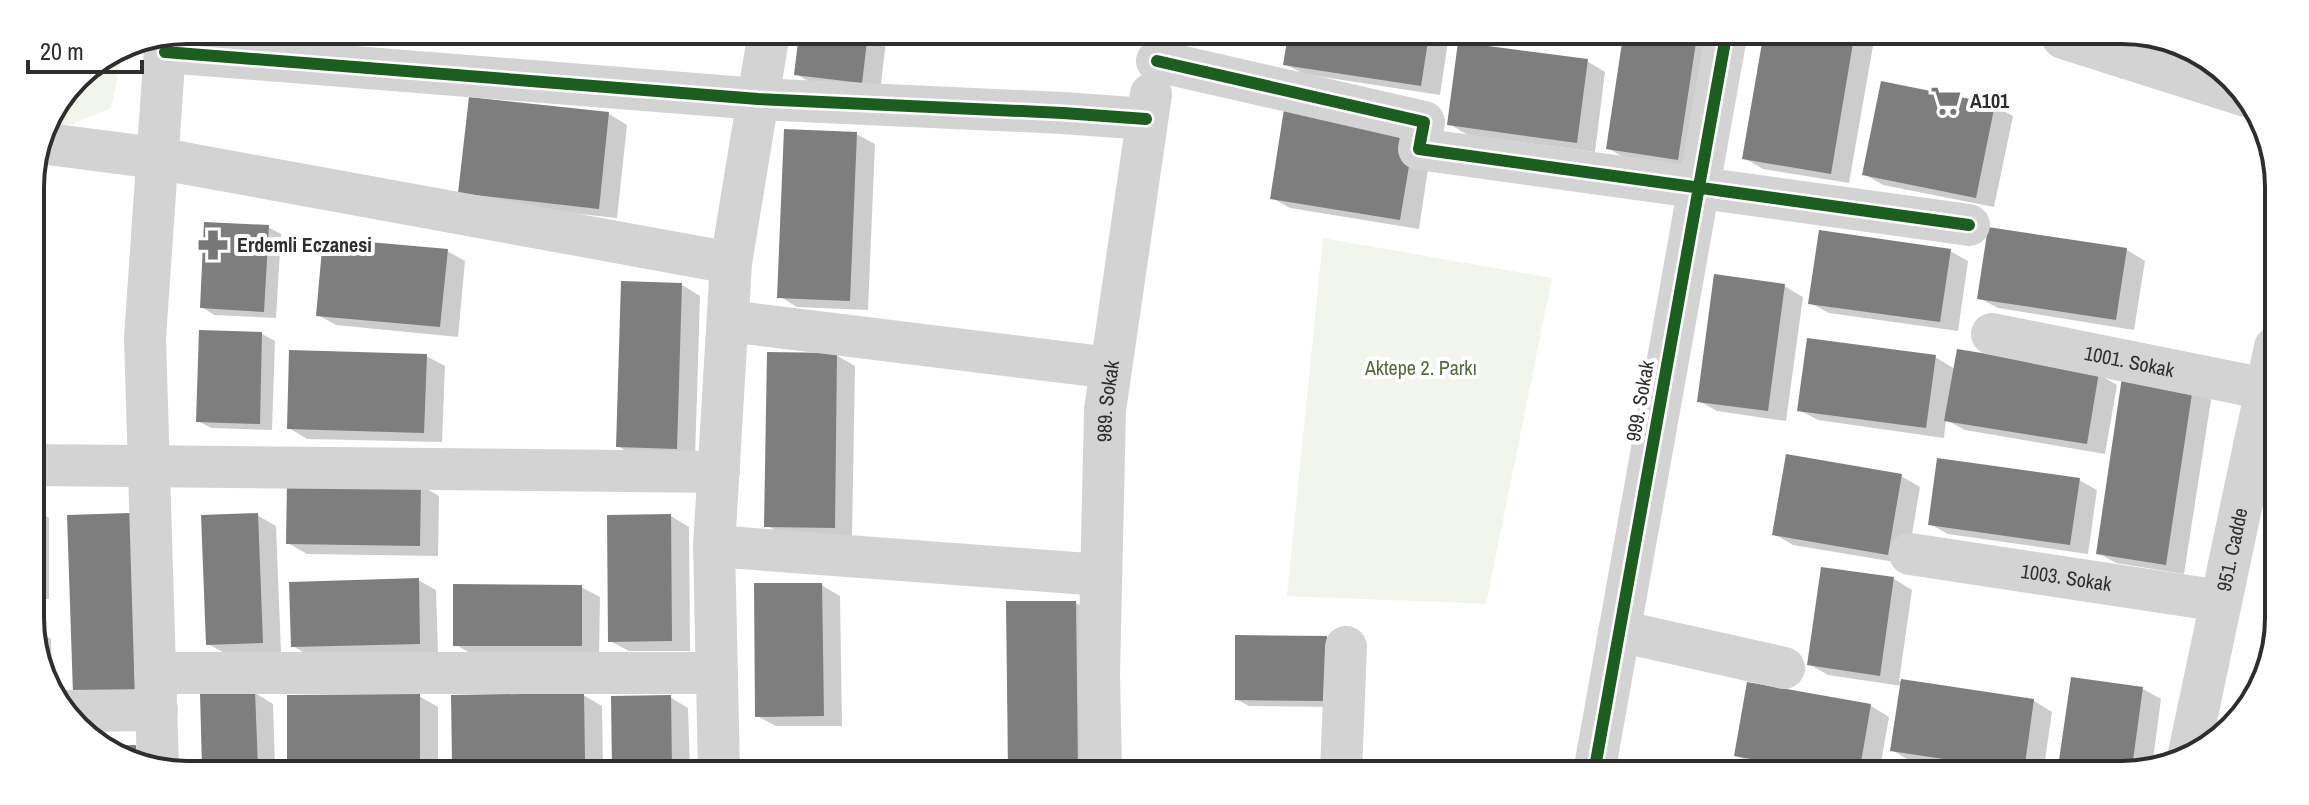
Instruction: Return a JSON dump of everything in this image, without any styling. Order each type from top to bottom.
[{"type":"street","points":[[177,44],[758,99],[1146,119]]},
{"type":"street","points":[[719,761],[714,546],[731,263],[767,44]]},
{"type":"street","name":"999. Sokak","points":[[1596,761],[1725,44]]},
{"type":"street","points":[[2087,44],[2226,89]]},
{"type":"street","points":[[158,758],[145,338],[165,46]]},
{"type":"street","points":[[1160,48],[1424,122],[1419,149],[1969,225]]},
{"type":"street","name":"989. Sokak","points":[[1101,761],[1099,674],[1105,410],[1146,119],[1160,48]]},
{"type":"street","points":[[51,145],[155,167],[731,263]]},
{"type":"street","points":[[47,162],[155,167]]},
{"type":"street","points":[[728,321],[1111,368]]},
{"type":"street","name":"1001. Sokak","points":[[1992,334],[2265,389]]},
{"type":"street","name":"951. Cadde","points":[[2191,743],[2265,394]]},
{"type":"street","points":[[44,466],[149,473],[719,472]]},
{"type":"street","points":[[44,482],[149,473]]},
{"type":"street","points":[[714,546],[1101,575]]},
{"type":"street","name":"1003. Sokak","points":[[1910,554],[2221,601]]},
{"type":"street","points":[[1619,631],[1784,668]]},
{"type":"street","points":[[1341,761],[1346,647]]},
{"type":"street","points":[[77,708],[156,692],[717,673]]},
{"type":"green space","points":[[121,60],[111,108],[67,126],[59,125],[74,100],[93,80]]},
{"type":"green space","name":"Aktepe 2. Parkı","points":[[1323,238],[1552,278],[1486,604],[1287,596]]},
{"type":"building","points":[[798,44],[867,44],[862,83],[794,75]]},
{"type":"building","points":[[1286,44],[1428,44],[1421,86],[1283,65]]},
{"type":"building","points":[[1458,44],[1588,59],[1577,143],[1447,125]]},
{"type":"building","points":[[1622,44],[1696,44],[1678,160],[1606,149]]},
{"type":"building","points":[[1762,44],[1853,44],[1831,174],[1742,159]]},
{"type":"building","points":[[1881,81],[1995,104],[1976,198],[1862,175]]},
{"type":"building","points":[[469,97],[609,112],[599,209],[458,193]]},
{"type":"building","points":[[1284,109],[1415,130],[1400,220],[1270,199]]},
{"type":"building","points":[[784,129],[857,132],[850,301],[777,298]]},
{"type":"building","points":[[204,222],[269,225],[264,312],[200,308]]},
{"type":"building","points":[[1988,227],[2127,248],[2116,320],[1977,299]]},
{"type":"building","points":[[1819,230],[1951,249],[1940,322],[1808,304]]},
{"type":"building","points":[[323,238],[448,249],[440,327],[316,316]]},
{"type":"building","points":[[1714,274],[1785,284],[1768,411],[1697,402]]},
{"type":"building","points":[[621,281],[682,283],[677,449],[616,447]]},
{"type":"building","points":[[199,330],[262,332],[260,424],[196,422]]},
{"type":"building","points":[[1807,338],[1936,355],[1926,428],[1797,411]]},
{"type":"building","points":[[1957,349],[2099,372],[2087,444],[1944,421]]},
{"type":"building","points":[[289,350],[427,354],[424,433],[287,429]]},
{"type":"building","points":[[767,352],[837,353],[835,528],[764,527]]},
{"type":"building","points":[[2122,377],[2193,387],[2166,565],[2096,554]]},
{"type":"building","points":[[1786,454],[1902,474],[1888,555],[1772,535]]},
{"type":"building","points":[[1937,458],[2080,478],[2070,545],[1928,525]]},
{"type":"building","points":[[287,482],[421,483],[420,546],[286,544]]},
{"type":"building","points":[[130,513],[136,692],[73,694],[67,515]]},
{"type":"building","points":[[258,513],[263,643],[206,645],[201,515]]},
{"type":"building","points":[[671,514],[672,641],[608,642],[607,515]]},
{"type":"building","points":[[1821,567],[1894,577],[1880,676],[1807,665]]},
{"type":"building","points":[[419,578],[420,644],[291,647],[289,582]]},
{"type":"building","points":[[754,583],[822,583],[824,716],[755,717]]},
{"type":"building","points":[[453,584],[582,585],[582,646],[453,646]]},
{"type":"building","points":[[1006,601],[1076,601],[1078,761],[1008,761]]},
{"type":"building","points":[[1235,635],[1327,636],[1326,701],[1235,700]]},
{"type":"building","points":[[2071,677],[2143,687],[2133,761],[2059,761]]},
{"type":"building","points":[[1901,679],[2034,699],[2025,761],[1957,761],[1890,751]]},
{"type":"building","points":[[1747,682],[1871,704],[1861,761],[1763,761],[1734,756]]},
{"type":"building","points":[[255,691],[258,761],[202,761],[200,693]]},
{"type":"building","points":[[584,693],[585,761],[452,761],[451,695]]},
{"type":"building","points":[[420,694],[420,760],[287,761],[287,695]]},
{"type":"building","points":[[671,695],[672,761],[612,761],[611,696]]},
{"type":"building","points":[[123,745],[136,745],[136,751],[133,750]]},
{"type":"cycle path","points":[[1596,761],[1725,44]]},
{"type":"cycle path","points":[[165,52],[758,99],[1146,119]]},
{"type":"cycle path","points":[[1157,61],[1424,122],[1419,149],[1969,225]]},
{"type":"place","name":"A101","points":[[1946,101]]},
{"type":"place","name":"Erdemli Eczanesi","points":[[213,245]]}]
